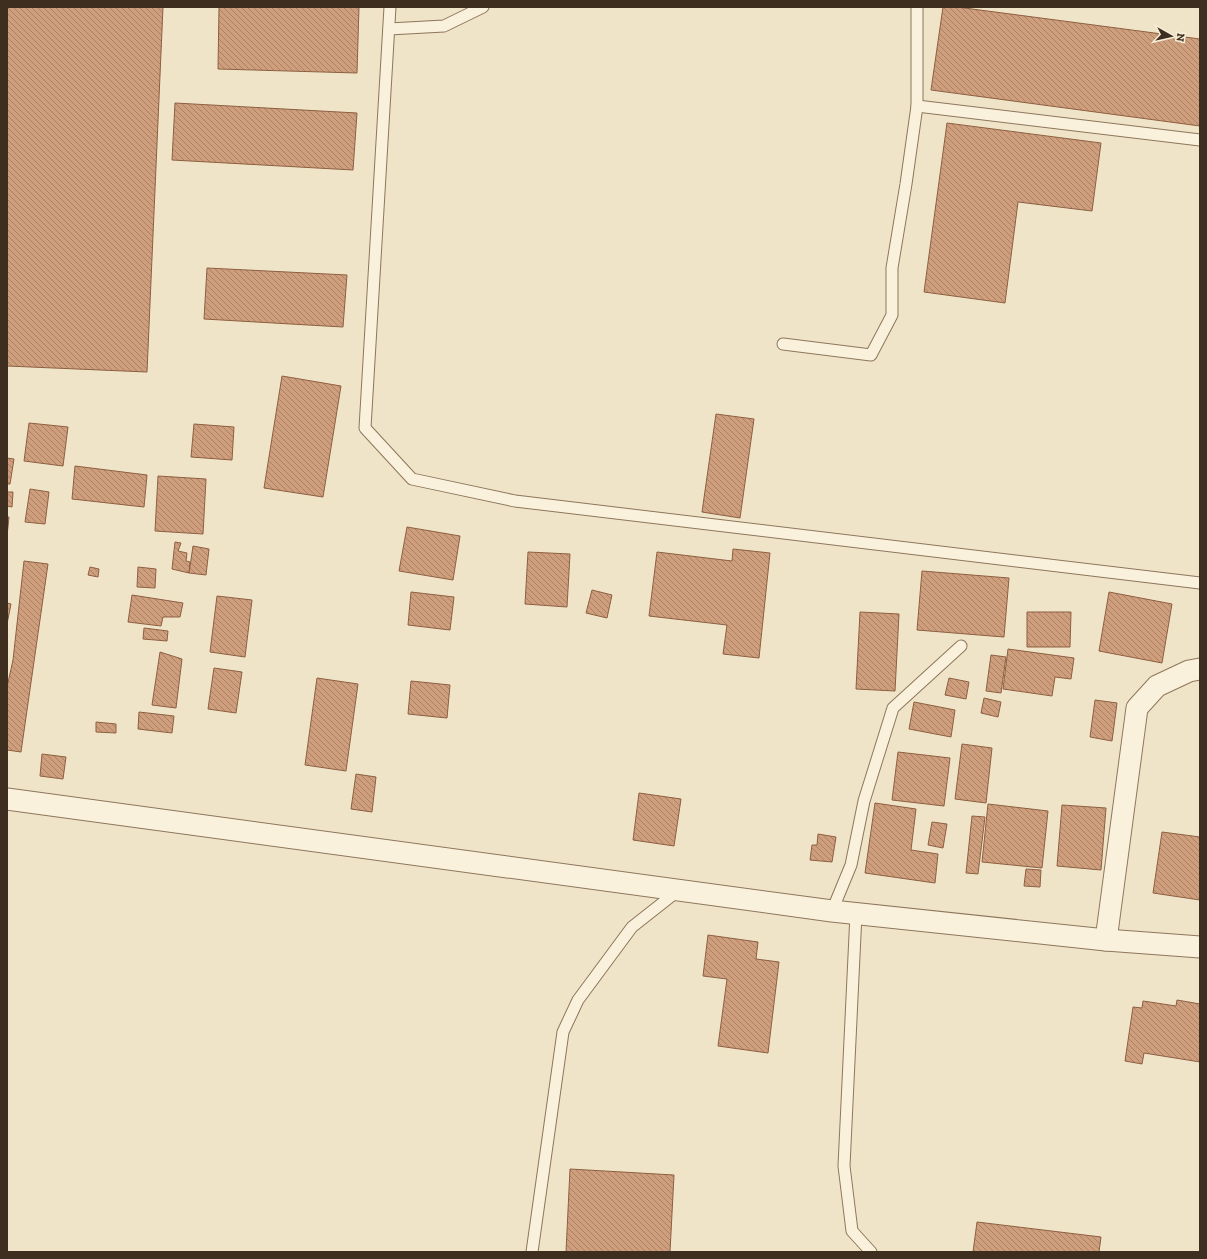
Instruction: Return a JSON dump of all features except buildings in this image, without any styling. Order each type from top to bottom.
[{"type":"street","points":[[1106,940],[1137,708],[1157,686],[1189,671],[1200,669]]},
{"type":"street","points":[[7,799],[856,914],[1106,940],[1200,947]]},
{"type":"lane","points":[[390,7],[365,428],[412,479],[515,501],[1200,583]]},
{"type":"lane","points":[[388,29],[444,26],[483,7]]},
{"type":"lane","points":[[783,344],[871,356],[892,314],[892,268],[917,106],[917,7]]},
{"type":"lane","points":[[917,106],[1200,140]]},
{"type":"lane","points":[[832,911],[851,865],[864,801],[893,708],[961,646]]},
{"type":"lane","points":[[532,1252],[563,1032],[578,1000],[632,927],[680,890]]},
{"type":"lane","points":[[856,914],[844,1166],[852,1231],[871,1252]]}]
